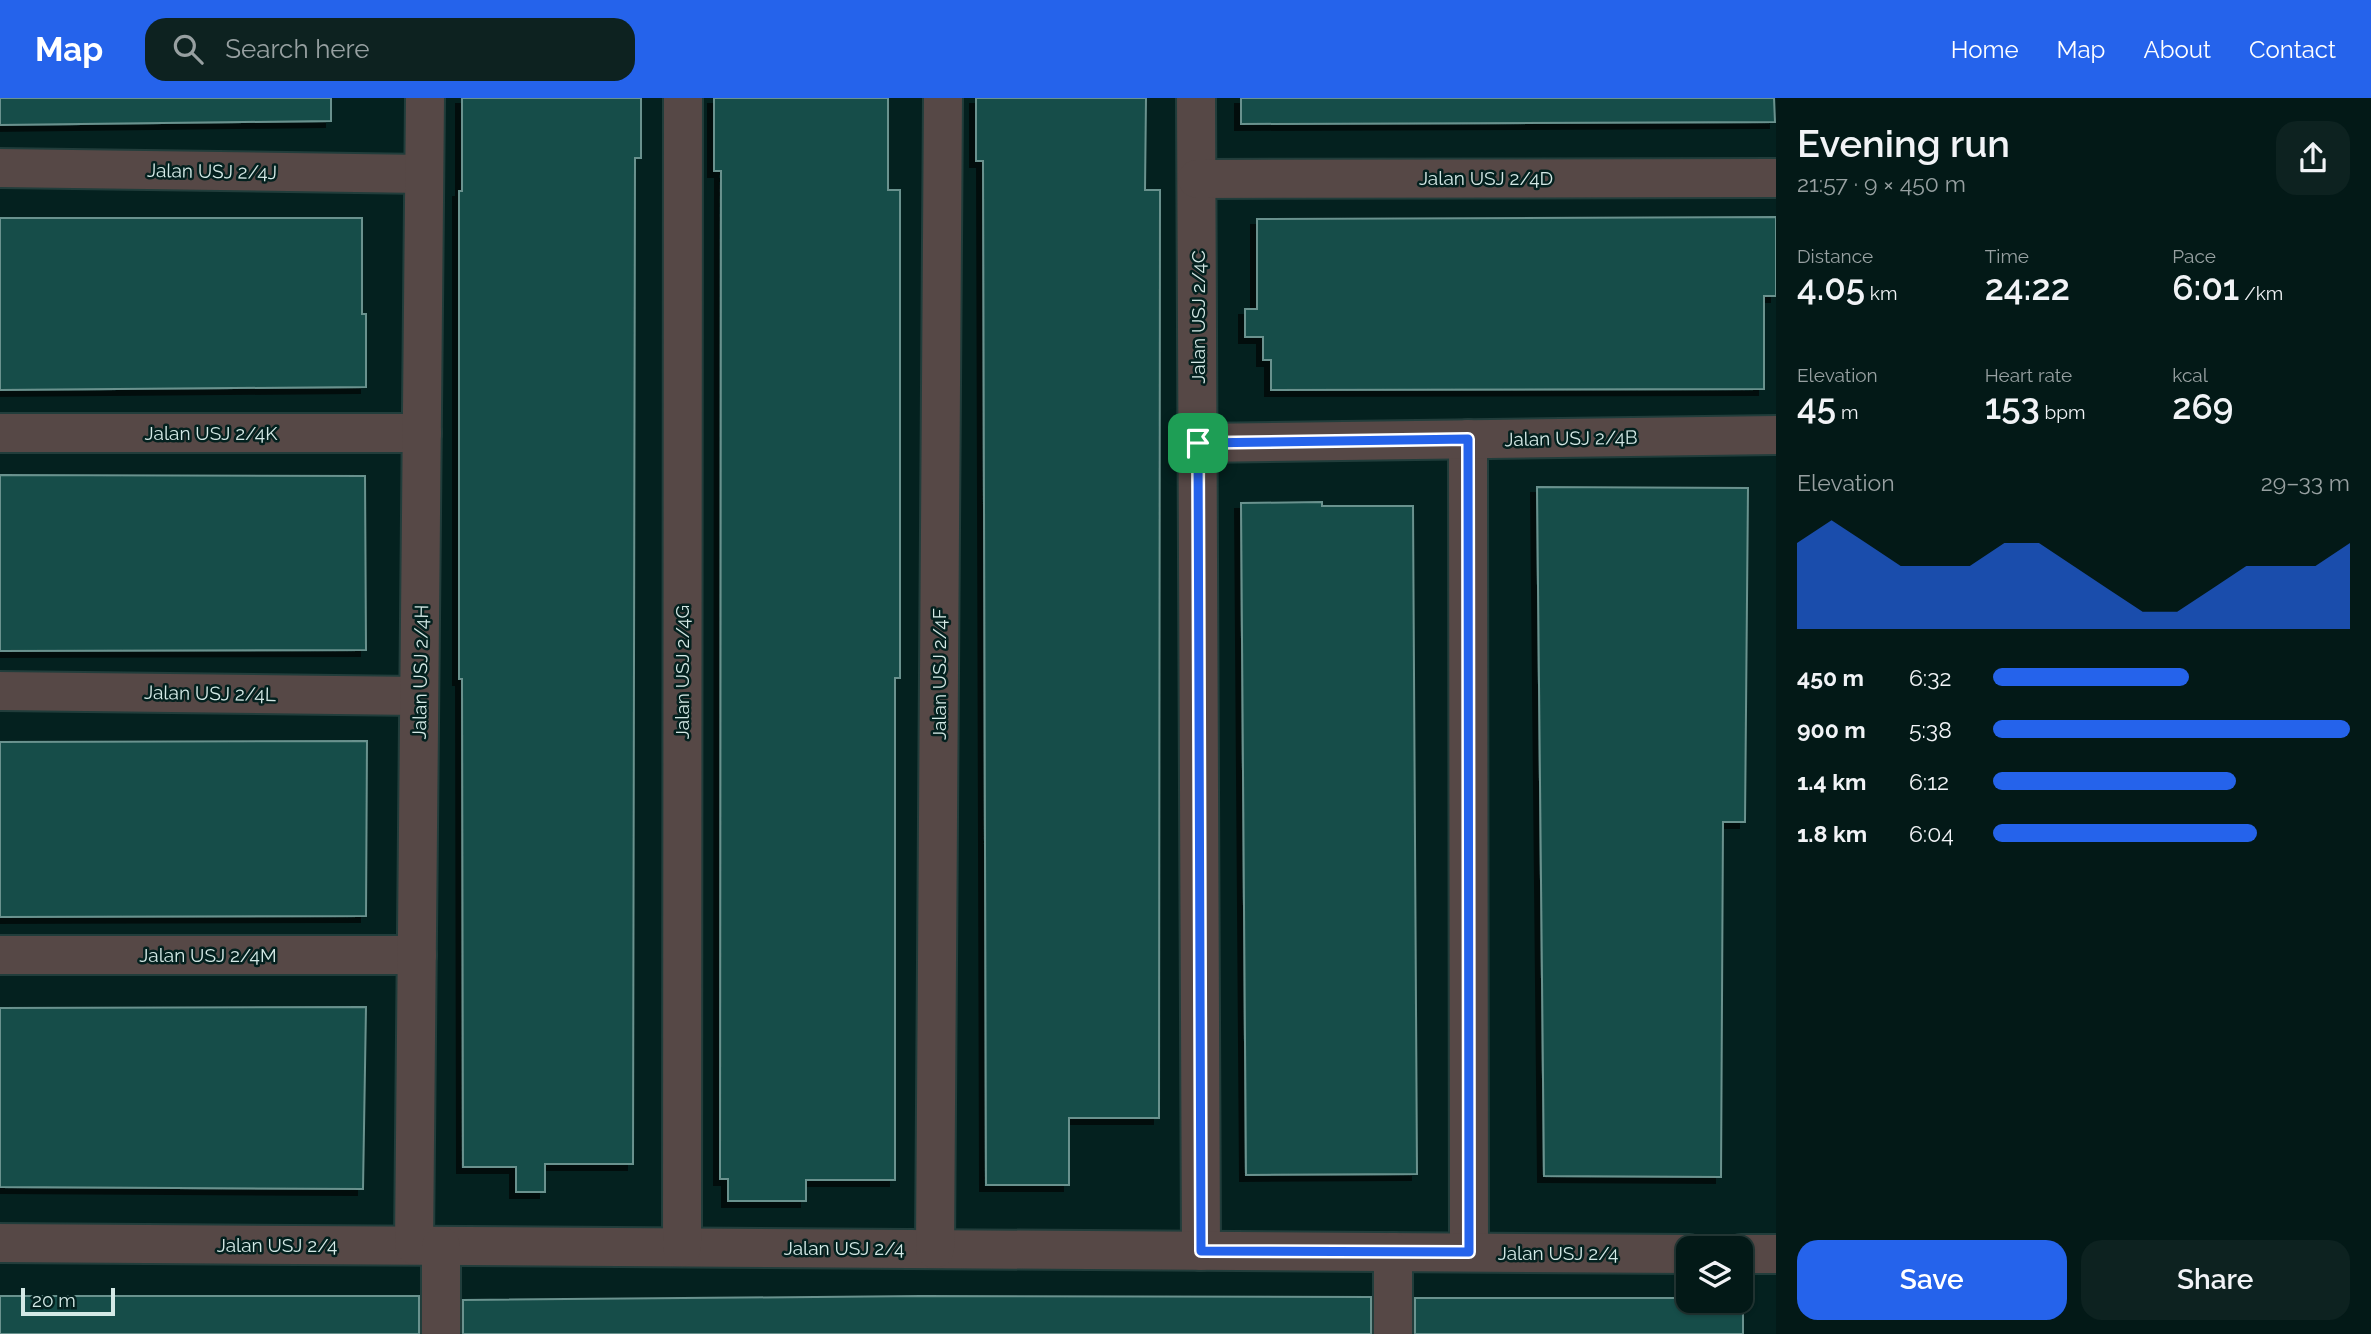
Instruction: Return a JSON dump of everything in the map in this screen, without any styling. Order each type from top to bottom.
[{"type":"street","name":"Jalan USJ 2/4H","points":[[425,98],[417,955],[428,1246],[441,1334]]},
{"type":"street","name":"Jalan USJ 2/4G","points":[[682,1247],[683,98]]},
{"type":"street","name":"Jalan USJ 2/4F","points":[[935,1249],[943,98]]},
{"type":"street","name":"Jalan USJ 2/4C","points":[[1196,98],[1201,1251]]},
{"type":"street","name":"Jalan USJ 2/4J","points":[[0,168],[424,174]]},
{"type":"street","name":"Jalan USJ 2/4D","points":[[1197,178],[1776,178]]},
{"type":"street","name":"Jalan USJ 2/4K","points":[[0,433],[422,433]]},
{"type":"street","name":"Jalan USJ 2/4B","points":[[1198,443],[1776,435]]},
{"type":"street","points":[[1468,439],[1469,1252]]},
{"type":"street","name":"Jalan USJ 2/4L","points":[[0,691],[419,695]]},
{"type":"street","name":"Jalan USJ 2/4M","points":[[0,955],[417,955]]},
{"type":"street","name":"Jalan USJ 2/4","points":[[0,1243],[1676,1254]]},
{"type":"street","points":[[1393,1252],[1393,1334]]},
{"type":"street","points":[[1753,1254],[1776,1254]]},
{"type":"building","points":[[0,98],[331,98],[331,121],[0,125]]},
{"type":"building","points":[[462,98],[641,98],[641,158],[635,158],[633,1164],[545,1164],[545,1192],[516,1192],[516,1167],[463,1167],[462,679],[459,679],[459,191],[462,191]]},
{"type":"building","points":[[714,98],[888,98],[888,190],[900,190],[900,678],[895,678],[895,1180],[806,1180],[806,1201],[728,1201],[728,1179],[720,1179],[721,171],[714,171]]},
{"type":"building","points":[[976,98],[1146,98],[1145,190],[1160,190],[1159,1118],[1069,1118],[1069,1185],[986,1185],[983,161],[976,161]]},
{"type":"building","points":[[1241,98],[1774,98],[1775,122],[1241,124]]},
{"type":"building","points":[[1776,217],[1776,296],[1764,296],[1764,389],[1271,390],[1271,360],[1263,360],[1263,337],[1245,337],[1245,309],[1257,309],[1257,219]]},
{"type":"building","points":[[0,218],[362,218],[362,314],[366,314],[366,387],[0,390]]},
{"type":"building","points":[[0,475],[365,476],[366,650],[0,651]]},
{"type":"building","points":[[1537,487],[1748,488],[1745,822],[1723,822],[1721,1177],[1544,1176]]},
{"type":"building","points":[[1322,502],[1322,506],[1413,506],[1417,1174],[1246,1175],[1241,503]]},
{"type":"building","points":[[367,741],[366,916],[0,917],[0,742]]},
{"type":"building","points":[[366,1007],[363,1189],[0,1187],[0,1008]]},
{"type":"building","points":[[0,1296],[419,1296],[419,1334],[0,1334]]},
{"type":"building","points":[[921,1296],[1371,1297],[1371,1334],[463,1334],[463,1300]]},
{"type":"building","points":[[1415,1298],[1676,1298],[1676,1313],[1743,1313],[1743,1334],[1415,1334]]},
{"type":"route","points":[[1468,439],[1466,834],[1469,1252],[1201,1251],[1198,443],[1468,439]]}]
